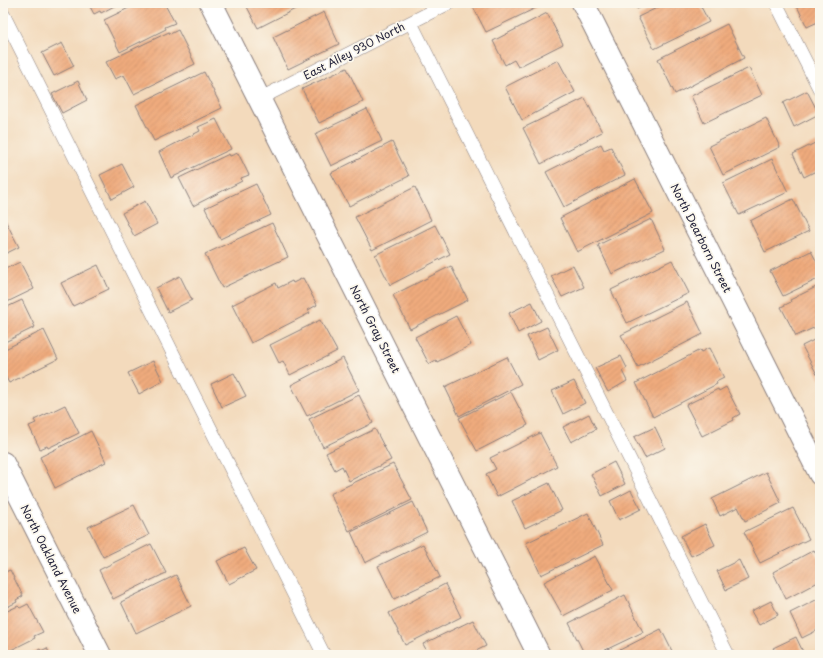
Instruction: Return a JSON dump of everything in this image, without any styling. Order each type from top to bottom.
[{"type":"street","name":"North Gray Street","points":[[211,3],[539,655]]},
{"type":"street","name":"North Dearborn Street","points":[[583,3],[820,474]]},
{"type":"street","name":"North Oakland Avenue","points":[[3,463],[100,655]]},
{"type":"lane","name":"East Alley 930 North","points":[[259,98],[449,3]]},
{"type":"lane","points":[[776,3],[820,90]]},
{"type":"lane","points":[[3,14],[324,655]]},
{"type":"lane","points":[[411,23],[728,655]]},
{"type":"building","points":[[88,3],[120,3],[101,13],[100,11],[94,14]]},
{"type":"building","points":[[139,3],[164,3],[175,23],[120,52],[104,20]]},
{"type":"building","points":[[245,3],[307,3],[258,28]]},
{"type":"building","points":[[471,3],[538,3],[540,6],[486,32]]},
{"type":"building","points":[[634,3],[650,3],[637,9]]},
{"type":"building","points":[[667,3],[699,3],[709,22],[654,49],[638,17]]},
{"type":"building","points":[[820,3],[820,21],[807,27],[796,4]]},
{"type":"building","points":[[324,12],[339,44],[288,69],[273,37]]},
{"type":"building","points":[[547,13],[563,44],[518,67],[514,60],[505,65],[493,41]]},
{"type":"building","points":[[727,24],[744,58],[675,94],[658,59]]},
{"type":"building","points":[[178,30],[195,64],[134,94],[124,75],[115,79],[106,62],[169,32],[170,34]]},
{"type":"building","points":[[62,43],[74,66],[54,76],[42,53]]},
{"type":"building","points":[[558,60],[575,92],[522,120],[505,87]]},
{"type":"building","points":[[347,68],[363,102],[319,123],[302,89]]},
{"type":"building","points":[[749,68],[762,95],[704,123],[691,96]]},
{"type":"building","points":[[204,72],[222,108],[154,141],[136,105]]},
{"type":"building","points":[[78,81],[87,100],[62,113],[52,94]]},
{"type":"building","points":[[807,91],[819,114],[794,127],[783,103]]},
{"type":"building","points":[[585,98],[602,132],[541,164],[523,128]]},
{"type":"building","points":[[367,109],[382,141],[331,166],[315,134]]},
{"type":"building","points":[[766,118],[780,147],[723,175],[709,146]]},
{"type":"building","points":[[216,119],[231,149],[171,178],[159,152],[200,131],[198,127]]},
{"type":"building","points":[[392,142],[409,176],[349,206],[331,173]]},
{"type":"building","points":[[817,142],[820,148],[820,169],[804,177],[793,154]]},
{"type":"building","points":[[601,144],[604,150],[611,147],[625,175],[564,207],[546,172]]},
{"type":"building","points":[[238,153],[249,175],[241,178],[242,181],[193,206],[179,178],[229,154],[230,156]]},
{"type":"building","points":[[772,159],[788,192],[739,215],[723,183]]},
{"type":"building","points":[[122,164],[134,187],[112,199],[100,175]]},
{"type":"building","points":[[635,179],[653,213],[577,252],[560,218]]},
{"type":"building","points":[[256,184],[271,215],[220,239],[205,208]]},
{"type":"building","points":[[415,187],[431,220],[372,250],[355,217]]},
{"type":"building","points":[[793,199],[809,231],[765,252],[750,221]]},
{"type":"building","points":[[145,201],[157,224],[134,236],[122,213]]},
{"type":"building","points":[[651,219],[665,249],[612,274],[598,245]]},
{"type":"building","points":[[5,220],[19,247],[3,255],[3,221]]},
{"type":"building","points":[[272,223],[288,257],[222,288],[205,254]]},
{"type":"building","points":[[435,225],[450,254],[390,285],[375,255]]},
{"type":"building","points":[[811,251],[820,268],[820,278],[783,296],[770,271]]},
{"type":"building","points":[[672,260],[689,293],[627,323],[611,290]]},
{"type":"building","points":[[20,262],[34,289],[3,304],[3,270]]},
{"type":"building","points":[[98,265],[109,289],[73,306],[61,283]]},
{"type":"building","points":[[573,265],[584,287],[562,297],[551,276]]},
{"type":"building","points":[[451,266],[468,300],[410,329],[393,295]]},
{"type":"building","points":[[180,276],[192,300],[168,312],[156,288]]},
{"type":"building","points":[[303,278],[317,305],[308,310],[310,313],[251,343],[232,305],[276,283],[278,288],[292,281],[293,283]]},
{"type":"building","points":[[820,285],[820,325],[796,336],[781,307],[791,302],[790,300]]},
{"type":"building","points":[[22,300],[35,327],[3,343],[3,309]]},
{"type":"building","points":[[532,302],[541,321],[518,333],[509,313]]},
{"type":"building","points":[[687,302],[703,334],[638,367],[621,335]]},
{"type":"building","points":[[456,316],[471,345],[437,362],[436,360],[429,364],[415,337]]},
{"type":"building","points":[[320,320],[337,351],[290,375],[283,361],[279,363],[270,345]]},
{"type":"building","points":[[547,327],[558,350],[538,360],[527,336]]},
{"type":"building","points":[[44,330],[58,359],[9,383],[3,372],[3,350]]},
{"type":"building","points":[[820,337],[820,380],[802,346]]},
{"type":"building","points":[[709,348],[724,378],[716,382],[717,384],[653,417],[636,383],[700,350],[701,352]]},
{"type":"building","points":[[621,356],[627,368],[622,371],[627,381],[608,392],[595,368]]},
{"type":"building","points":[[507,357],[521,384],[459,416],[445,387]]},
{"type":"building","points":[[343,358],[359,390],[307,416],[291,385]]},
{"type":"building","points":[[153,361],[163,381],[139,394],[128,373]]},
{"type":"building","points":[[234,373],[246,396],[222,407],[211,384]]},
{"type":"building","points":[[574,381],[585,403],[563,414],[552,391]]},
{"type":"building","points":[[726,387],[740,414],[733,418],[734,420],[702,436],[686,405],[718,389],[719,391]]},
{"type":"building","points":[[511,392],[528,425],[477,451],[459,418]]},
{"type":"building","points":[[359,395],[373,423],[323,447],[309,419]]},
{"type":"building","points":[[65,405],[79,433],[48,448],[47,446],[40,449],[29,426],[36,423],[34,420]]},
{"type":"building","points":[[589,414],[596,429],[571,442],[563,427]]},
{"type":"building","points":[[655,427],[665,448],[645,458],[634,437]]},
{"type":"building","points":[[375,429],[391,460],[349,481],[342,466],[335,470],[326,453]]},
{"type":"building","points":[[91,431],[106,462],[55,488],[40,457]]},
{"type":"building","points":[[540,433],[557,466],[497,497],[486,474],[496,469],[490,458]]},
{"type":"building","points":[[614,462],[625,484],[602,496],[591,474]]},
{"type":"building","points":[[393,464],[412,500],[349,531],[330,494]]},
{"type":"building","points":[[766,472],[781,503],[745,521],[738,507],[720,516],[712,499]]},
{"type":"building","points":[[549,483],[562,510],[525,528],[512,501]]},
{"type":"building","points":[[631,490],[641,509],[619,520],[610,501]]},
{"type":"building","points":[[413,502],[427,532],[365,563],[351,532]]},
{"type":"building","points":[[134,505],[149,535],[103,557],[88,527]]},
{"type":"building","points":[[793,508],[809,539],[760,563],[744,532]]},
{"type":"building","points":[[588,513],[603,545],[541,575],[526,543]]},
{"type":"building","points":[[705,524],[715,545],[691,556],[681,536]]},
{"type":"building","points":[[151,544],[166,573],[113,599],[99,570]]},
{"type":"building","points":[[423,544],[440,577],[394,599],[378,566]]},
{"type":"building","points":[[244,548],[256,570],[229,584],[217,561]]},
{"type":"building","points":[[814,550],[820,561],[820,581],[786,599],[773,572]]},
{"type":"building","points":[[595,556],[613,590],[563,616],[544,582]]},
{"type":"building","points":[[739,560],[748,579],[726,590],[717,571]]},
{"type":"building","points":[[10,570],[23,596],[16,600],[17,602],[3,609],[3,573]]},
{"type":"building","points":[[176,575],[191,606],[136,633],[121,602]]},
{"type":"building","points":[[445,584],[461,617],[405,645],[389,613]]},
{"type":"building","points":[[625,595],[643,632],[595,655],[585,655],[569,623]]},
{"type":"building","points":[[820,598],[820,629],[802,638],[790,613]]},
{"type":"building","points":[[771,601],[778,615],[759,625],[751,611]]},
{"type":"building","points":[[28,604],[43,632],[34,636],[35,638],[3,654],[3,613],[18,606],[20,608]]},
{"type":"building","points":[[473,620],[486,646],[468,655],[429,655],[423,644]]},
{"type":"building","points":[[661,629],[674,655],[610,655]]},
{"type":"building","points":[[796,637],[804,654],[777,655],[773,648]]},
{"type":"building","points":[[47,648],[50,655],[28,655],[40,649],[41,651]]}]
